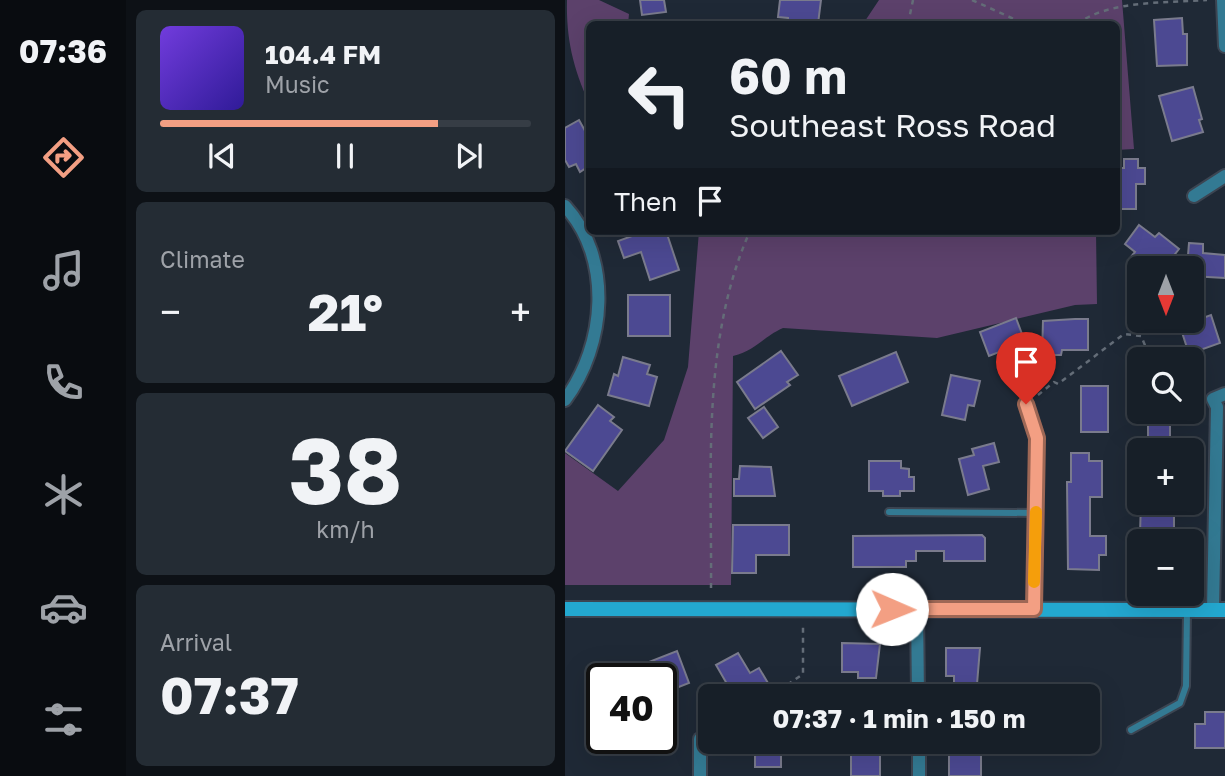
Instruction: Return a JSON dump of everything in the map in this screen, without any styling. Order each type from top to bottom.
[{"type":"street","points":[[1223,0],[1225,46]]},
{"type":"street","points":[[1194,196],[1225,176]]},
{"type":"street","points":[[565,206],[594,258],[598,288],[592,343],[585,365],[565,400]]},
{"type":"street","points":[[565,609],[1219,610],[1217,407],[1213,399],[1225,394]]},
{"type":"street","points":[[1026,404],[1037,438],[1034,609]]},
{"type":"street","points":[[917,609],[918,684]]},
{"type":"street","points":[[700,754],[700,776]]},
{"type":"street","points":[[919,754],[919,776]]},
{"type":"lane","points":[[889,512],[1036,513]]},
{"type":"lane","points":[[1131,730],[1180,703],[1186,686],[1187,609]]},
{"type":"path","points":[[909,21],[913,0]]},
{"type":"path","points":[[972,0],[1018,21]]},
{"type":"path","points":[[1082,21],[1096,12],[1115,6],[1207,0]]},
{"type":"path","points":[[711,588],[718,346],[735,264],[748,235]]},
{"type":"path","points":[[1026,404],[1124,334],[1141,336],[1146,347]]},
{"type":"path","points":[[788,684],[803,674],[803,624],[815,608]]},
{"type":"shaded area","points":[[567,0],[599,0],[629,14],[628,21],[586,21],[586,95],[572,53]]},
{"type":"shaded area","points":[[879,0],[1122,0],[1134,149],[1120,150],[1120,21],[865,21]]},
{"type":"shaded area","points":[[699,235],[1096,235],[1097,304],[1075,305],[937,338],[783,328],[733,356],[731,585],[565,585],[565,453],[618,491],[664,440],[688,367]]},
{"type":"building","points":[[640,0],[664,0],[666,12],[642,15]]},
{"type":"building","points":[[780,0],[821,0],[818,21],[788,21],[788,18],[778,17]]},
{"type":"building","points":[[1182,18],[1183,34],[1187,34],[1187,65],[1157,66],[1154,20]]},
{"type":"building","points":[[1193,87],[1203,132],[1172,141],[1159,96]]},
{"type":"building","points":[[579,120],[586,133],[586,168],[580,172],[576,164],[569,167],[565,160],[565,128]]},
{"type":"building","points":[[1124,159],[1138,159],[1138,168],[1145,168],[1145,184],[1136,184],[1136,209],[1120,209],[1120,168],[1124,168]]},
{"type":"building","points":[[1139,225],[1155,237],[1159,233],[1179,249],[1174,256],[1132,256],[1135,252],[1125,244]]},
{"type":"building","points":[[635,235],[667,235],[679,270],[650,280],[641,252],[624,258],[618,241]]},
{"type":"building","points":[[1189,243],[1203,244],[1203,253],[1225,255],[1225,278],[1204,277],[1204,256],[1188,256]]},
{"type":"building","points":[[628,295],[670,295],[670,336],[628,336]]},
{"type":"building","points":[[1211,315],[1220,343],[1204,349],[1187,347],[1182,333],[1204,333],[1204,317]]},
{"type":"building","points":[[1016,318],[1025,342],[989,356],[980,332]]},
{"type":"building","points":[[1088,319],[1088,350],[1062,350],[1061,355],[1042,355],[1043,321]]},
{"type":"building","points":[[781,351],[798,375],[787,382],[790,385],[755,409],[737,382]]},
{"type":"building","points":[[896,352],[908,382],[852,406],[839,376]]},
{"type":"building","points":[[623,357],[650,365],[647,374],[657,377],[649,406],[608,395],[614,374],[618,376]]},
{"type":"building","points":[[951,375],[980,381],[974,406],[968,405],[965,420],[942,415]]},
{"type":"building","points":[[1081,386],[1108,386],[1108,432],[1081,432]]},
{"type":"building","points":[[598,405],[614,417],[610,421],[622,430],[593,471],[565,451]]},
{"type":"building","points":[[764,407],[778,427],[763,438],[748,418]]},
{"type":"building","points":[[1148,424],[1170,424],[1170,438],[1148,438]]},
{"type":"building","points":[[994,443],[999,462],[983,466],[989,489],[968,495],[959,459],[974,455],[972,449]]},
{"type":"building","points":[[1071,453],[1089,453],[1089,461],[1102,461],[1102,497],[1090,497],[1090,536],[1106,536],[1106,555],[1099,555],[1099,570],[1068,569],[1067,482],[1071,482]]},
{"type":"building","points":[[869,461],[901,461],[901,468],[909,469],[909,477],[914,477],[914,491],[900,491],[900,496],[883,496],[883,491],[869,491]]},
{"type":"building","points":[[740,466],[771,467],[775,496],[734,496],[734,479],[739,479]]},
{"type":"building","points":[[1141,515],[1174,515],[1174,529],[1140,529]]},
{"type":"building","points":[[733,525],[789,525],[789,555],[756,555],[756,573],[732,573]]},
{"type":"building","points":[[982,535],[985,538],[985,561],[944,561],[944,551],[916,551],[916,561],[906,561],[906,567],[853,567],[853,536]]},
{"type":"building","points":[[842,643],[880,644],[876,678],[858,678],[858,672],[842,672]]},
{"type":"building","points":[[946,648],[980,648],[977,684],[954,684],[954,676],[946,676]]},
{"type":"building","points":[[677,651],[689,683],[677,688],[677,663],[646,663]]},
{"type":"building","points":[[738,653],[750,673],[759,668],[769,684],[727,684],[716,665]]},
{"type":"building","points":[[1100,704],[1101,704],[1100,742]]},
{"type":"building","points":[[1205,712],[1225,712],[1225,748],[1195,748],[1195,724],[1205,724]]},
{"type":"building","points":[[755,754],[781,754],[781,767],[755,767]]},
{"type":"building","points":[[851,754],[880,754],[880,776],[851,776]]},
{"type":"building","points":[[949,754],[981,754],[981,776],[949,776]]},
{"type":"slow traffic","points":[[1034,582],[1036,512]]},
{"type":"route","points":[[892,609],[1034,609],[1037,438],[1026,404]]}]
